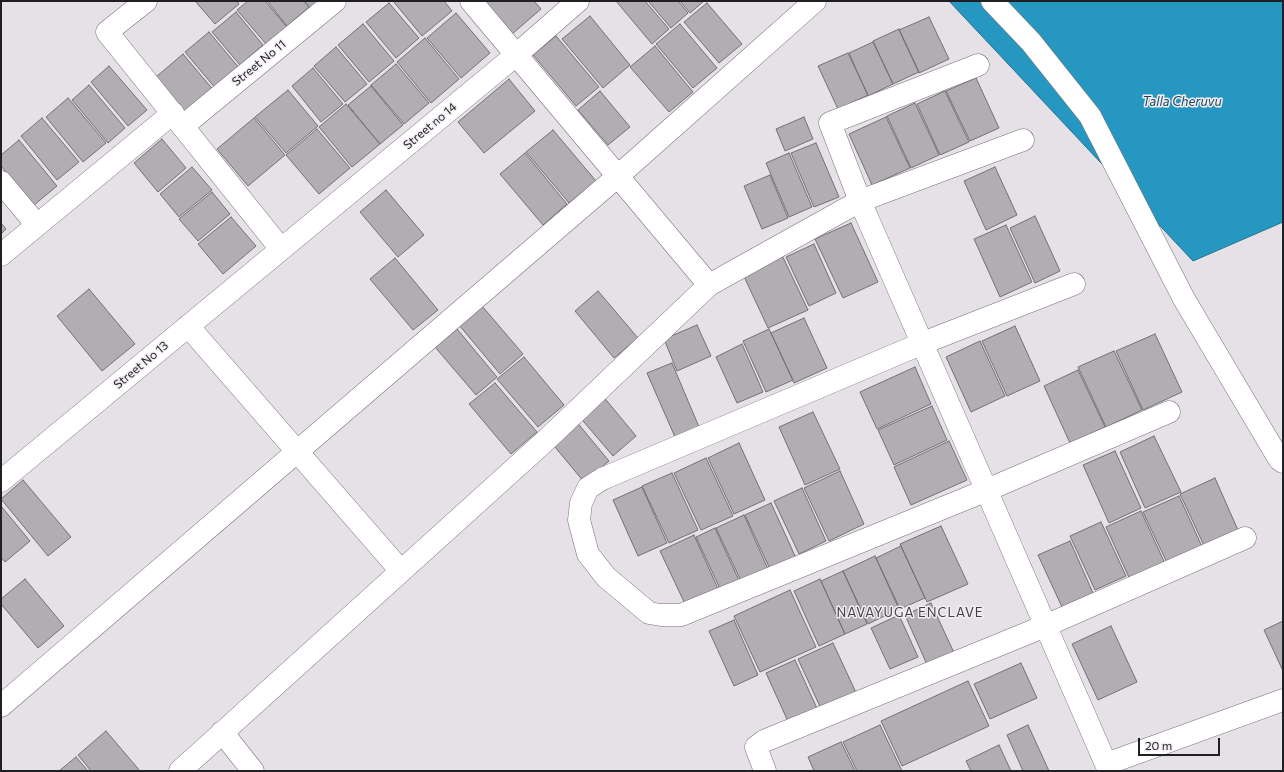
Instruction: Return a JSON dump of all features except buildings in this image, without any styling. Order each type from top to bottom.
[{"type":"street","points":[[146,1],[108,32],[281,249]]},
{"type":"street","name":"Street No 11","points":[[1,255],[37,225],[335,1]]},
{"type":"street","points":[[470,1],[709,285]]},
{"type":"street","name":"Street no 14","points":[[281,249],[516,55],[578,1]]},
{"type":"street","points":[[1,706],[618,176],[815,1]]},
{"type":"street","points":[[992,1],[1031,42],[1090,116],[1184,299],[1283,462]]},
{"type":"street","points":[[978,65],[830,123],[860,201],[987,490],[1045,626],[1102,768],[1283,700]]},
{"type":"street","points":[[180,771],[544,442],[709,285],[860,201],[1023,140]]},
{"type":"street","points":[[1,182],[37,225]]},
{"type":"street","name":"Street No 13","points":[[1,481],[281,249]]},
{"type":"street","points":[[1074,284],[923,343],[602,479],[588,488],[581,503],[579,520],[588,554],[606,577],[649,613],[661,615],[681,614],[987,490],[1169,412]]},
{"type":"street","points":[[188,326],[401,571]]},
{"type":"street","points":[[766,771],[756,747],[764,741],[1045,626],[1245,538]]},
{"type":"street","points":[[222,732],[253,771]]},
{"type":"water","name":"Talla Cheruvu","points":[[949,1],[1283,1],[1283,222],[1193,261]]},
{"type":"district","name":"NAVAYUGA ENCLAVE","points":[[910,613]]}]
